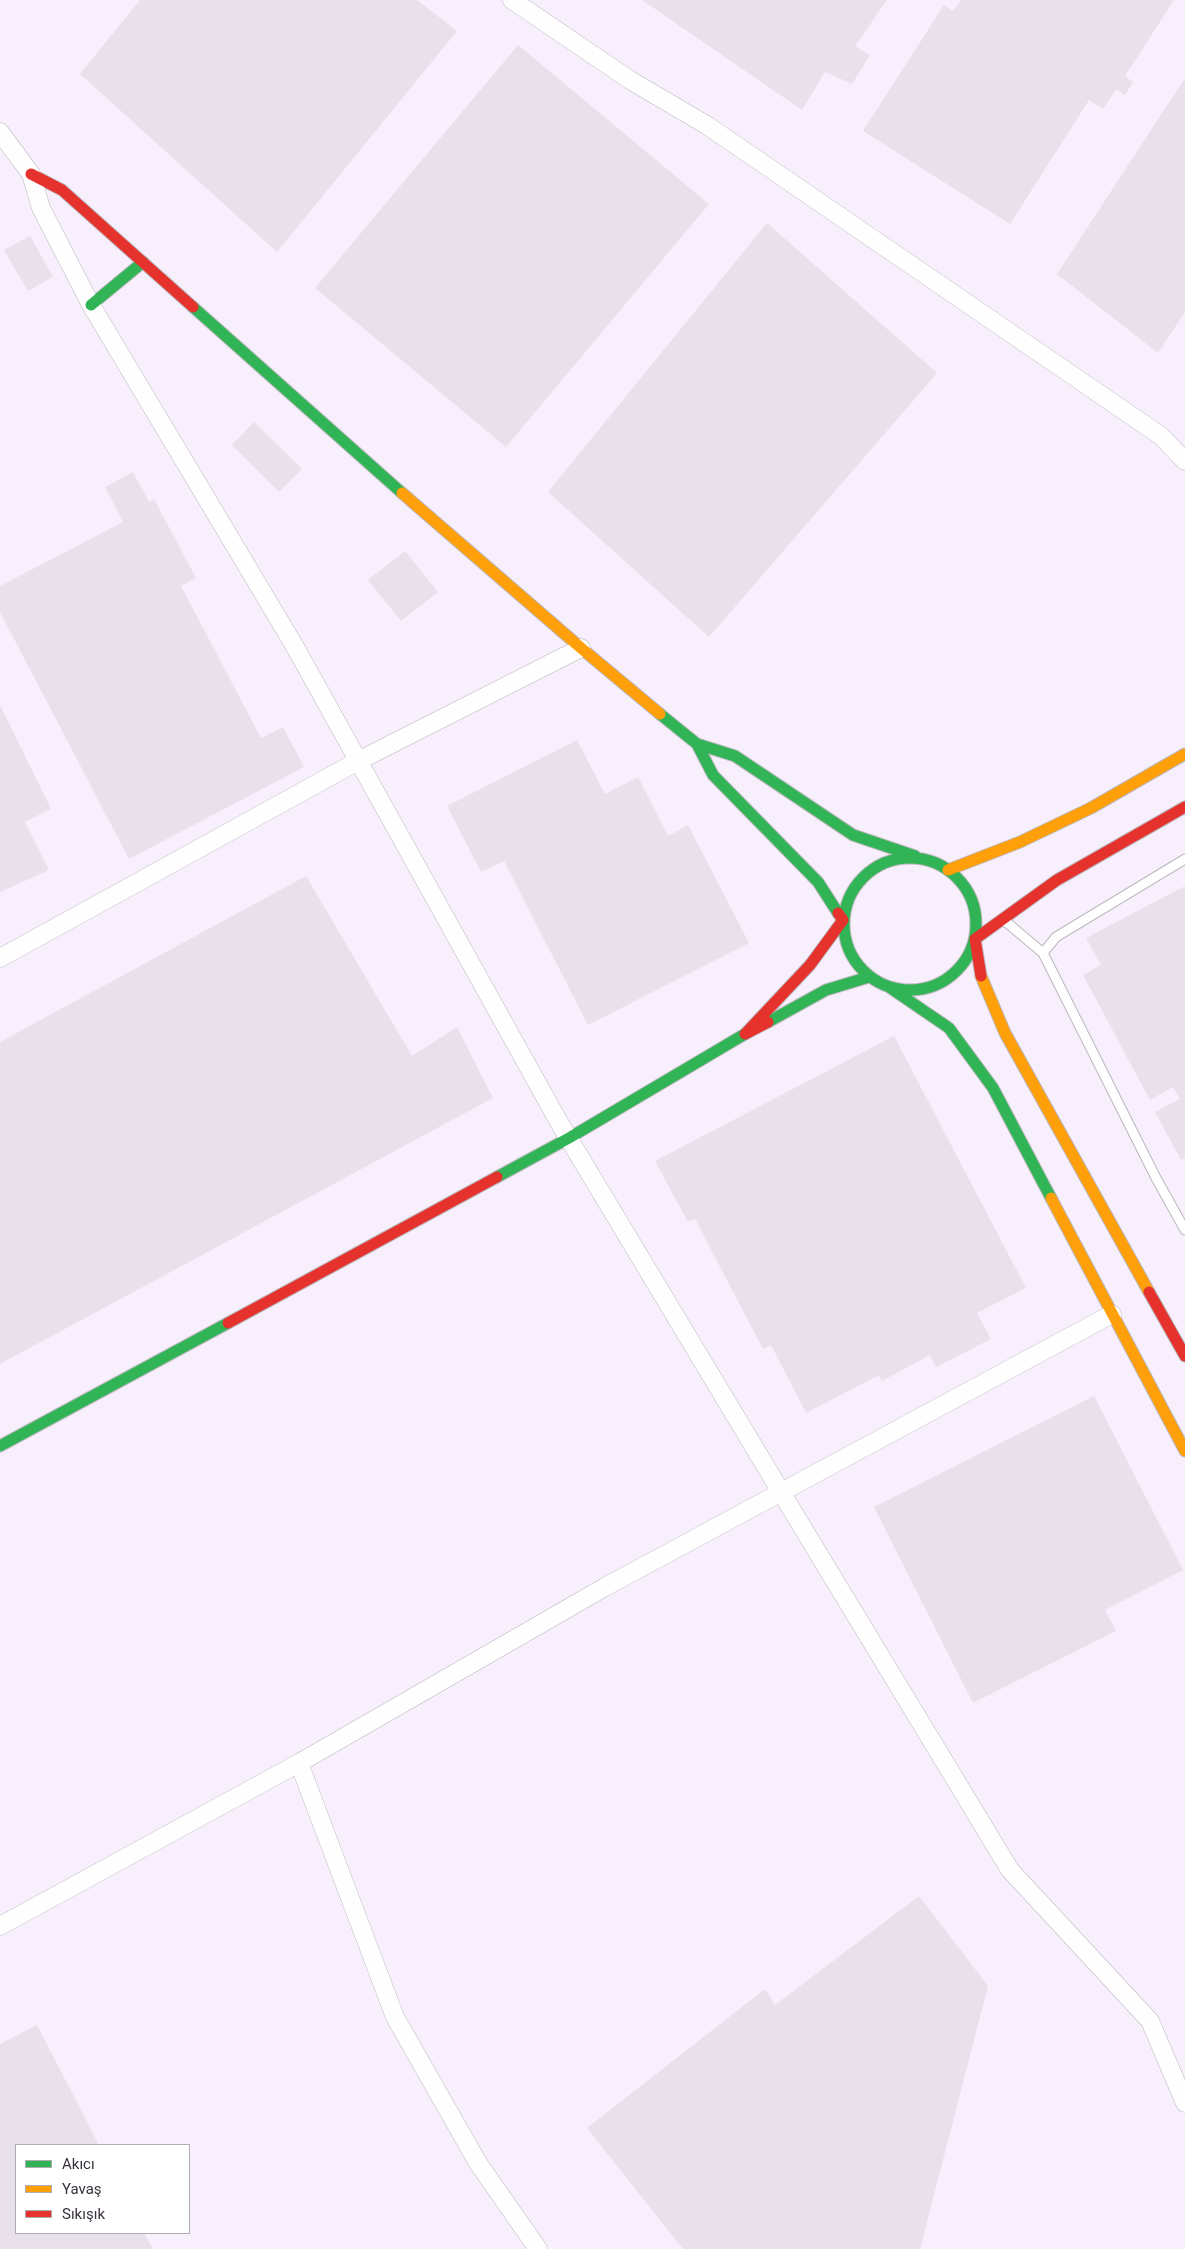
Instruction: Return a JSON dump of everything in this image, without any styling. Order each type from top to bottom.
[{"type":"street","points":[[512,0],[630,80],[708,126],[741,148],[1161,436],[1185,460]]},
{"type":"street","points":[[0,132],[31,174],[41,208],[91,305],[294,646],[569,1138],[781,1492],[1010,1870],[1150,2022],[1185,2104]]},
{"type":"street","points":[[31,174],[62,190],[298,402],[581,648],[697,744],[735,756],[853,835],[941,865],[958,878],[971,896],[976,917],[975,939],[982,981],[1005,1033],[1185,1356]]},
{"type":"street","points":[[91,305],[143,262]]},
{"type":"street","points":[[0,958],[358,761],[581,648]]},
{"type":"street","points":[[697,744],[713,774],[818,882],[843,920]]},
{"type":"street","points":[[948,870],[1020,842],[1091,808],[1185,754]]},
{"type":"street","points":[[889,987],[911,991],[933,987],[952,976],[966,959],[975,939],[1056,880],[1185,807]]},
{"type":"street","points":[[920,858],[898,858],[877,866],[860,880],[848,898],[843,920],[845,941],[854,962],[870,977],[889,987],[949,1028],[993,1088],[1185,1451]]},
{"type":"street","points":[[745,1034],[810,965],[843,920]]},
{"type":"street","points":[[0,1446],[569,1138],[745,1034],[826,990],[870,977]]},
{"type":"street","points":[[0,1926],[299,1762],[605,1587],[1112,1314]]},
{"type":"street","points":[[299,1762],[395,2017],[478,2163],[538,2249]]},
{"type":"lane","points":[[1043,953],[1056,937],[1185,859]]},
{"type":"lane","points":[[1003,919],[1043,953],[1156,1178],[1185,1230]]},
{"type":"shaded area","points":[[0,0],[1185,0],[1185,2249],[0,2249]]},
{"type":"building","points":[[140,0],[417,0],[457,31],[277,252],[80,74]]},
{"type":"building","points":[[642,0],[887,0],[855,46],[870,55],[852,84],[825,72],[802,110]]},
{"type":"building","points":[[961,0],[1174,0],[1125,76],[1133,82],[1125,95],[1116,89],[1103,109],[1089,100],[1010,224],[863,131],[944,5],[953,11]]},
{"type":"building","points":[[518,45],[709,204],[506,447],[315,288]]},
{"type":"building","points":[[1185,78],[1185,312],[1158,353],[1057,274]]},
{"type":"building","points":[[767,223],[937,373],[709,637],[548,492]]},
{"type":"building","points":[[30,236],[53,277],[28,291],[4,250]]},
{"type":"building","points":[[254,422],[302,469],[279,492],[232,445]]},
{"type":"building","points":[[133,472],[149,502],[154,499],[196,578],[181,586],[261,738],[283,727],[304,767],[129,859],[0,612],[0,586],[123,522],[105,487]]},
{"type":"building","points":[[405,551],[438,592],[401,621],[368,580]]},
{"type":"building","points":[[0,705],[51,809],[25,822],[49,870],[0,892]]},
{"type":"building","points":[[577,740],[605,794],[638,777],[668,836],[688,825],[749,943],[588,1025],[504,861],[481,872],[447,806]]},
{"type":"building","points":[[306,876],[412,1056],[457,1027],[493,1098],[0,1364],[0,1042]]},
{"type":"building","points":[[1185,886],[1185,1158],[1181,1160],[1155,1112],[1180,1099],[1173,1087],[1150,1100],[1083,975],[1101,965],[1086,938]]},
{"type":"building","points":[[894,1036],[1026,1288],[977,1313],[991,1339],[936,1367],[930,1355],[882,1381],[879,1375],[806,1413],[771,1345],[763,1349],[695,1219],[688,1222],[655,1161]]},
{"type":"building","points":[[1094,1396],[1183,1570],[1105,1610],[1116,1631],[973,1703],[874,1507]]},
{"type":"building","points":[[919,1896],[988,1986],[920,2249],[683,2249],[587,2128],[765,1989],[775,2005]]},
{"type":"building","points":[[37,2025],[98,2144],[15,2144],[15,2234],[145,2234],[153,2249],[0,2249],[0,2044]]},
{"type":"traffic: fast","points":[[91,305],[143,262]]},
{"type":"traffic: fast","points":[[193,307],[402,493]]},
{"type":"traffic: fast","points":[[660,714],[697,744],[713,775],[818,882],[838,913]]},
{"type":"traffic: fast","points":[[697,744],[735,756],[853,835],[915,856]]},
{"type":"traffic: fast","points":[[910,858],[923,859],[935,863],[957,877],[971,899],[975,911],[976,924],[975,937],[971,949],[957,971],[935,985],[923,989],[910,990],[897,989],[885,985],[863,971],[849,949],[845,937],[844,924],[845,911],[849,899],[863,877],[885,863],[897,859],[910,858]]},
{"type":"traffic: fast","points":[[768,1022],[826,990],[869,977]]},
{"type":"traffic: fast","points":[[889,987],[949,1028],[993,1088],[1051,1198]]},
{"type":"traffic: fast","points":[[497,1177],[569,1138],[745,1034]]},
{"type":"traffic: fast","points":[[0,1446],[228,1323]]},
{"type":"traffic: slow","points":[[402,493],[660,714]]},
{"type":"traffic: slow","points":[[948,870],[1020,842],[1091,808],[1185,754]]},
{"type":"traffic: slow","points":[[981,976],[1005,1033],[1149,1292]]},
{"type":"traffic: slow","points":[[1051,1198],[1185,1451]]},
{"type":"traffic: jam","points":[[31,174],[62,190],[193,307]]},
{"type":"traffic: jam","points":[[981,976],[975,939],[1057,880],[1185,807]]},
{"type":"traffic: jam","points":[[768,1022],[745,1034],[810,965],[843,920],[838,913]]},
{"type":"traffic: jam","points":[[228,1323],[497,1177]]},
{"type":"traffic: jam","points":[[1149,1292],[1185,1356]]}]
